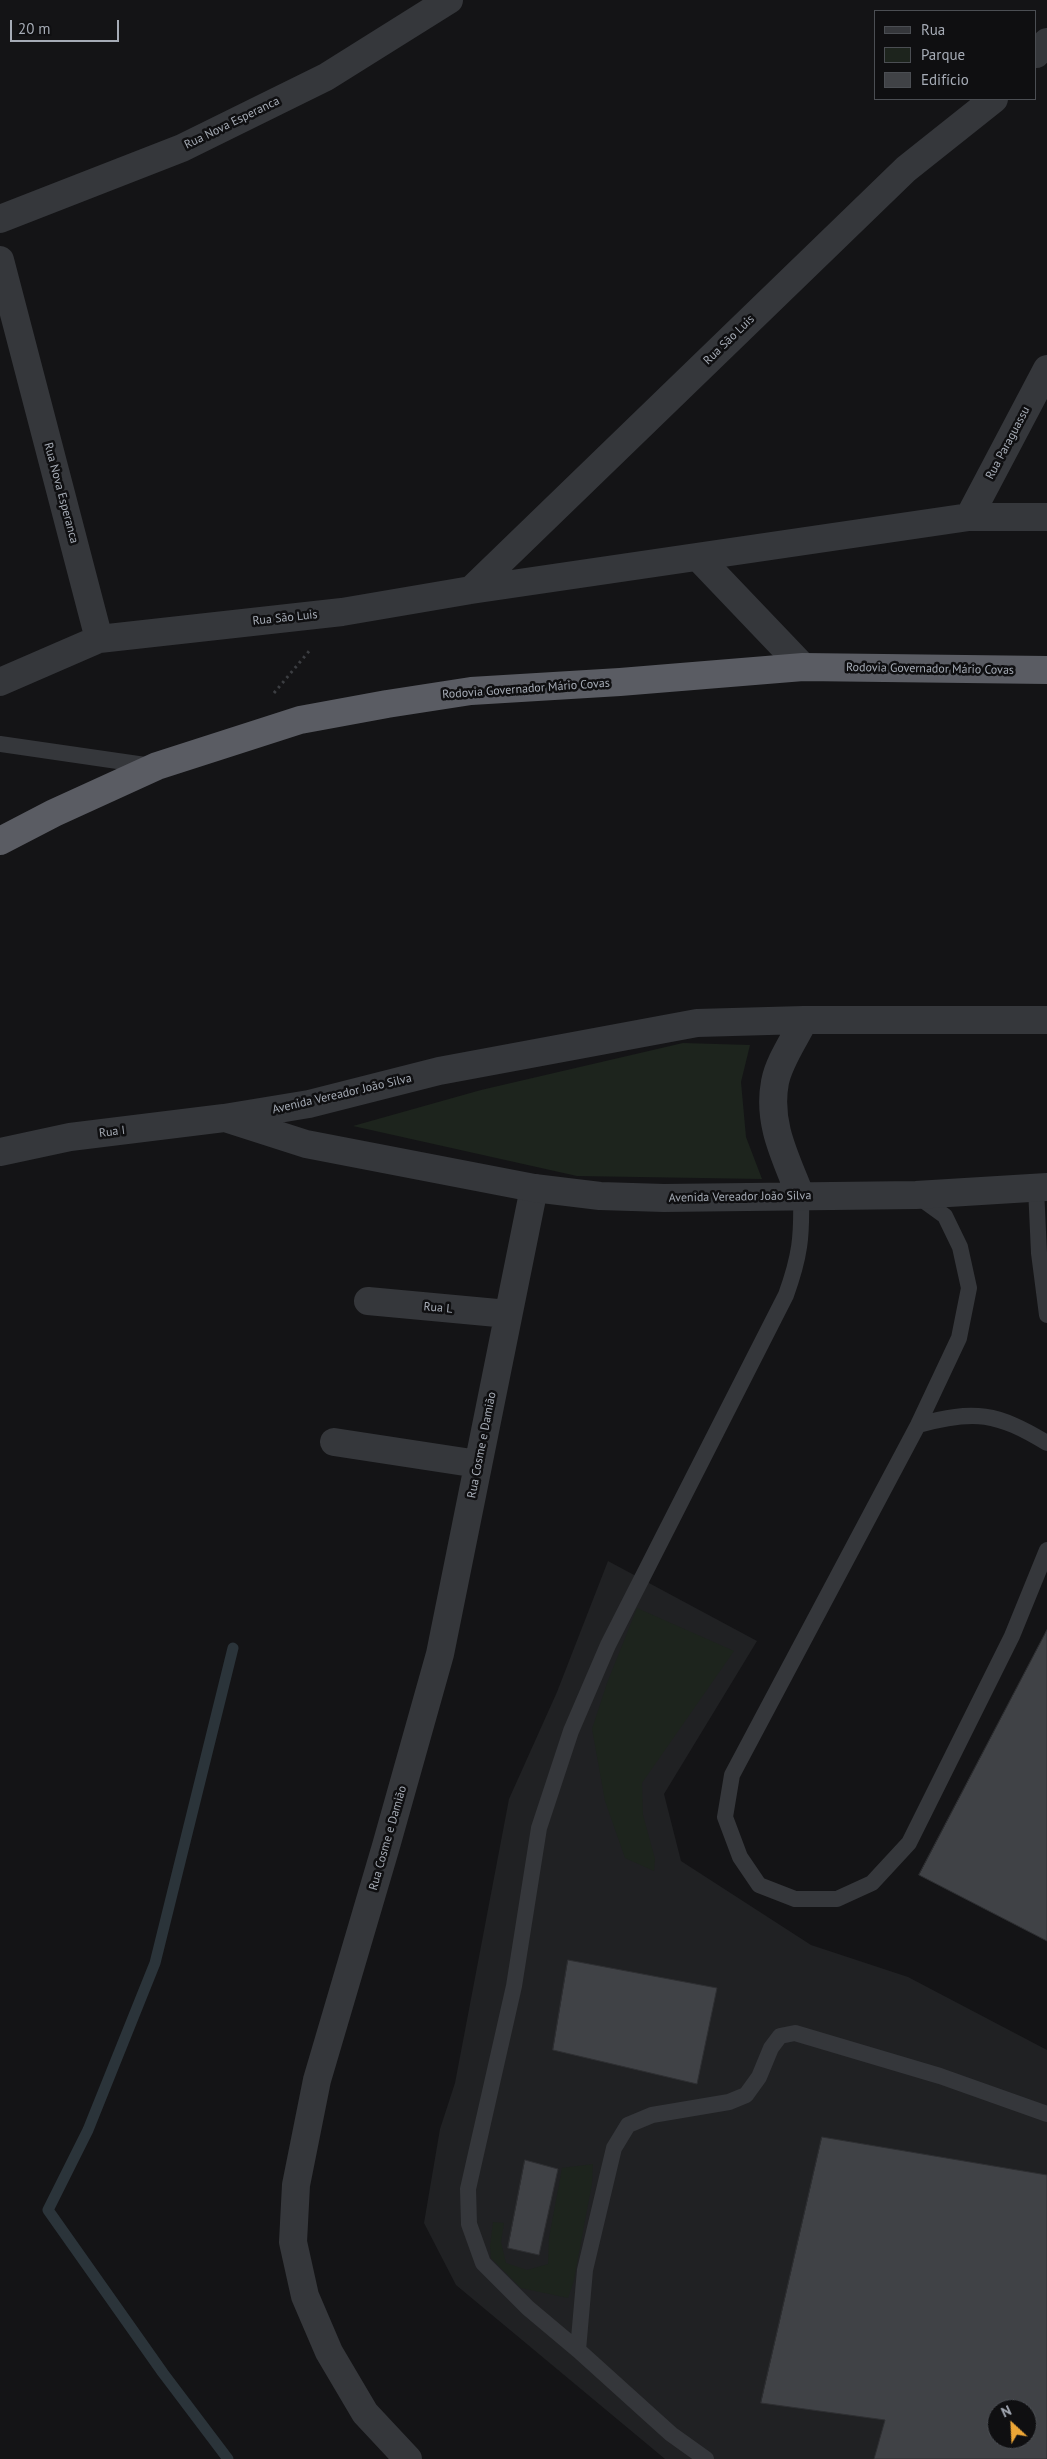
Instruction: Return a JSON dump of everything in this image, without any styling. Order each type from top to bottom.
[{"type":"highway","name":"Rodovia Governador Mário Covas","points":[[0,841],[54,813],[157,766],[300,720],[396,702],[471,691],[620,682],[803,667],[1047,670]]},
{"type":"street","name":"Rua Nova Esperanca","points":[[0,219],[182,148],[326,77],[449,0]]},
{"type":"street","points":[[1037,53],[1047,42]]},
{"type":"street","name":"Rua São Luis","points":[[471,590],[906,169],[993,100]]},
{"type":"street","name":"Rua Nova Esperanca","points":[[0,260],[99,640]]},
{"type":"street","name":"Rua Paraguassu","points":[[969,517],[1047,369]]},
{"type":"street","name":"Rua São Luis","points":[[0,682],[99,640],[342,612],[471,590],[969,517],[1047,517]]},
{"type":"street","points":[[698,557],[803,667]]},
{"type":"street","points":[[801,1196],[781,1146],[772,1116],[776,1081],[804,1020]]},
{"type":"street","name":"Avenida Vereador João Silva","points":[[224,1118],[309,1104],[439,1071],[696,1022],[1047,1020]]},
{"type":"street","name":"Avenida Vereador João Silva","points":[[224,1118],[306,1144],[534,1188],[600,1196],[664,1198],[916,1195],[1042,1188]]},
{"type":"street","name":"Rua I","points":[[0,1152],[70,1137],[224,1118]]},
{"type":"street","name":"Rua Cosme e Damião","points":[[408,2459],[365,2413],[329,2352],[308,2304],[293,2242],[296,2185],[317,2080],[440,1654],[534,1188]]},
{"type":"street","name":"Rua L","points":[[368,1301],[508,1314]]},
{"type":"street","points":[[334,1442],[478,1464]]},
{"type":"lane","points":[[0,744],[157,766]]},
{"type":"lane","points":[[1042,1188],[1039,1253],[1047,1315]]},
{"type":"lane","points":[[916,1195],[945,1216],[960,1247],[970,1288],[960,1338],[918,1425],[732,1775],[725,1817],[740,1856],[760,1885],[795,1899],[837,1899],[872,1883],[909,1843],[1012,1636],[1047,1550]]},
{"type":"lane","points":[[706,2459],[671,2434],[578,2350],[528,2308],[483,2263],[469,2224],[468,2189],[514,1986],[538,1828],[568,1740],[608,1645],[786,1295],[798,1262],[802,1231],[801,1196]]},
{"type":"lane","points":[[918,1425],[946,1417],[972,1415],[998,1418],[1047,1444]]},
{"type":"lane","points":[[578,2350],[586,2270],[614,2148],[628,2125],[652,2115],[729,2102],[746,2095],[759,2077],[771,2048],[780,2036],[795,2033],[809,2036],[940,2076],[1047,2114]]},
{"type":"path","points":[[271,695],[342,612]]},
{"type":"shaded area","points":[[608,1561],[757,1641],[664,1794],[681,1861],[811,1945],[908,1977],[1047,2050],[1047,2459],[665,2459],[456,2285],[424,2223],[440,2129],[455,2083],[509,1799],[557,1692]]},
{"type":"green space","points":[[683,1043],[750,1045],[741,1082],[746,1137],[762,1179],[577,1176],[353,1126],[481,1090]]},
{"type":"green space","points":[[637,1608],[734,1651],[642,1783],[643,1815],[655,1859],[654,1871],[625,1858],[605,1801],[592,1729],[607,1683]]},
{"type":"green space","points":[[593,2164],[592,2183],[574,2280],[568,2298],[521,2288],[491,2258],[490,2246],[493,2222],[504,2223],[501,2242],[506,2263],[527,2270],[548,2264],[549,2238],[562,2168]]},
{"type":"building","points":[[1047,1630],[1047,1941],[919,1875]]},
{"type":"building","points":[[568,1960],[717,1988],[697,2084],[553,2050]]},
{"type":"building","points":[[822,2137],[1047,2175],[1047,2459],[874,2459],[885,2420],[761,2403]]},
{"type":"building","points":[[525,2160],[558,2169],[539,2255],[508,2248]]},
{"type":"waterway","points":[[228,2459],[163,2373],[48,2210],[88,2130],[155,1963],[233,1648]]}]
